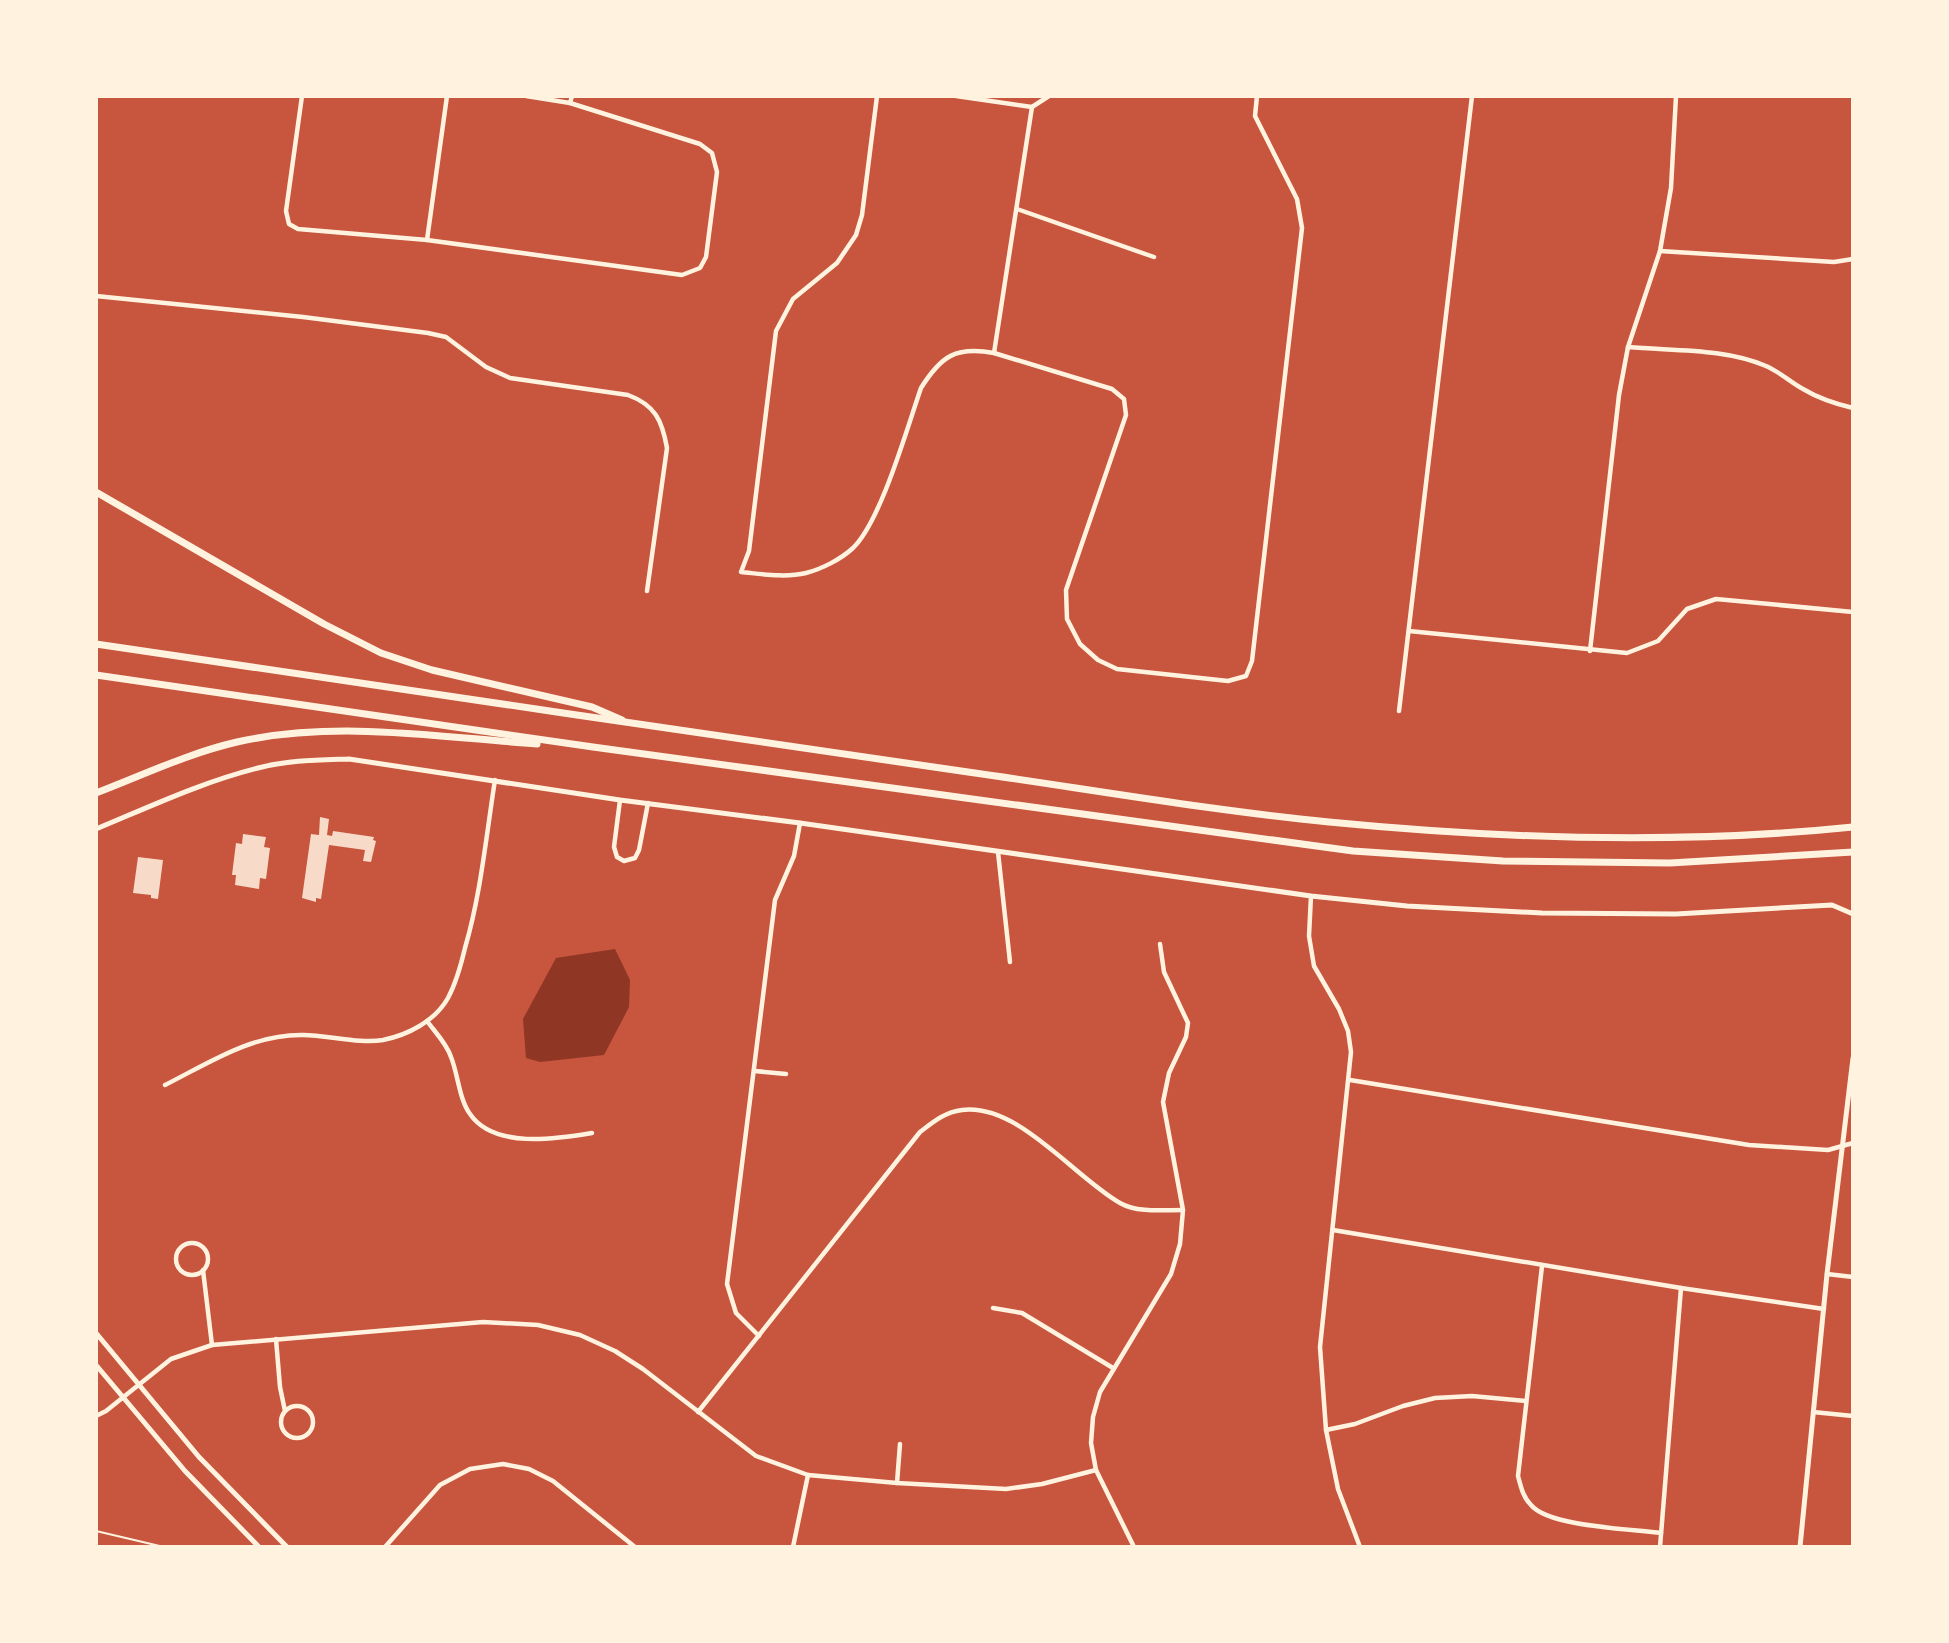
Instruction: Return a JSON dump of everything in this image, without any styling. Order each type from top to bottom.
[{"type":"highway","points":[[96,492],[324,624],[381,653],[432,670],[592,707],[632,724]]},
{"type":"highway","points":[[96,644],[1290,818],[1500,835],[1625,838],[1773,833],[1853,827]]},
{"type":"highway","points":[[96,676],[593,747],[1353,850],[1503,861],[1656,863],[1853,852]]},
{"type":"highway","points":[[96,793],[200,752],[292,733],[362,732],[593,747]]},
{"type":"street","points":[[302,96],[286,211],[289,224],[298,229],[427,240],[682,275],[700,268],[706,257],[718,172],[712,153],[700,144],[570,103],[526,96]]},
{"type":"street","points":[[427,240],[447,96]]},
{"type":"street","points":[[570,103],[572,96]]},
{"type":"street","points":[[877,96],[862,215],[856,235],[837,263],[793,299],[776,331],[749,551],[741,572],[779,576],[806,573],[831,563],[855,547],[876,513],[921,388],[931,373],[955,354],[966,350],[994,353],[1112,389],[1124,399],[1126,415],[1066,590],[1068,619],[1080,644],[1098,660],[1117,669],[1228,681],[1246,676],[1252,661],[1302,228],[1297,199],[1255,116],[1257,96]]},
{"type":"street","points":[[956,96],[1032,107],[1049,96]]},
{"type":"street","points":[[1399,710],[1472,96]]},
{"type":"street","points":[[1590,650],[1619,395],[1628,347],[1660,251],[1671,188],[1676,96]]},
{"type":"street","points":[[994,353],[1032,107]]},
{"type":"street","points":[[1017,209],[1154,257]]},
{"type":"street","points":[[1660,251],[1834,262],[1853,259]]},
{"type":"street","points":[[96,296],[428,333],[446,337],[486,367],[510,378],[628,395],[642,400],[663,425],[667,448],[647,591]]},
{"type":"street","points":[[1628,347],[1724,355],[1751,360],[1779,372],[1803,389],[1853,408]]},
{"type":"street","points":[[1409,631],[1627,653],[1658,641],[1687,609],[1716,598],[1853,612]]},
{"type":"street","points":[[96,829],[217,780],[260,767],[304,760],[349,759],[620,800],[800,823],[1311,897],[1407,906],[1542,913],[1676,914],[1832,905],[1851,912]]},
{"type":"street","points":[[165,1085],[232,1050],[260,1040],[301,1035],[380,1041],[404,1034],[427,1021],[447,1000],[458,973],[475,911],[495,780]]},
{"type":"street","points":[[620,800],[614,847],[617,857],[624,861],[635,858],[639,850],[648,803]]},
{"type":"street","points":[[759,1336],[736,1313],[727,1284],[775,900],[794,856],[800,823]]},
{"type":"street","points":[[998,852],[1010,961]]},
{"type":"street","points":[[1311,897],[1310,953],[1320,979],[1339,1009],[1348,1031],[1351,1052],[1320,1348],[1326,1430],[1338,1489],[1360,1547]]},
{"type":"street","points":[[1134,1547],[1096,1470],[1091,1443],[1093,1417],[1100,1392],[1171,1274],[1181,1244],[1183,1210],[1163,1102],[1168,1073],[1186,1037],[1188,1023],[1164,972],[1160,944]]},
{"type":"street","points":[[427,1021],[451,1054],[468,1112],[484,1129],[503,1136],[552,1140],[592,1133]]},
{"type":"street","points":[[1800,1547],[1827,1274],[1853,1058]]},
{"type":"street","points":[[755,1072],[786,1074]]},
{"type":"street","points":[[1350,1080],[1749,1146],[1828,1150],[1853,1143]]},
{"type":"street","points":[[698,1412],[920,1132],[939,1118],[960,1110],[986,1110],[1009,1119],[1122,1204],[1153,1210],[1183,1210]]},
{"type":"street","points":[[1333,1230],[1542,1266],[1824,1309]]},
{"type":"street","points":[[203,1270],[190,1275],[181,1270],[176,1262],[181,1248],[196,1244],[205,1250],[208,1260],[203,1270],[212,1345]]},
{"type":"street","points":[[1542,1266],[1518,1476],[1522,1493],[1532,1508],[1558,1521],[1661,1533]]},
{"type":"street","points":[[1827,1274],[1853,1277]]},
{"type":"street","points":[[1660,1547],[1681,1288]]},
{"type":"street","points":[[993,1308],[1022,1313],[1113,1368]]},
{"type":"street","points":[[96,1416],[171,1359],[212,1345],[483,1322],[538,1325],[580,1335],[615,1351],[643,1369],[756,1456],[808,1475],[1006,1489],[1042,1484],[1096,1470]]},
{"type":"street","points":[[96,1333],[199,1457],[287,1547]]},
{"type":"street","points":[[276,1339],[285,1411],[281,1425],[286,1434],[294,1438],[308,1433],[312,1424],[306,1409],[295,1407],[285,1411]]},
{"type":"street","points":[[96,1366],[185,1471],[260,1547]]},
{"type":"street","points":[[1326,1430],[1355,1424],[1403,1406],[1435,1398],[1472,1396],[1526,1401]]},
{"type":"street","points":[[1813,1412],[1853,1416]]},
{"type":"street","points":[[897,1483],[900,1444]]},
{"type":"street","points":[[385,1547],[440,1485],[470,1469],[503,1464],[529,1469],[553,1481],[635,1547]]},
{"type":"street","points":[[793,1547],[808,1475]]},
{"type":"path","points":[[96,1531],[164,1547]]},
{"type":"shaded area","points":[[615,949],[630,980],[629,1007],[604,1055],[540,1062],[526,1058],[523,1019],[556,958]]},
{"type":"building","points":[[320,817],[329,819],[327,835],[332,836],[333,831],[374,837],[373,840],[376,841],[371,862],[363,861],[365,850],[329,845],[321,899],[316,898],[316,902],[302,898],[311,834],[319,835]]},
{"type":"building","points":[[243,834],[266,837],[264,847],[270,848],[266,879],[260,878],[259,889],[235,885],[236,875],[232,875],[236,843],[242,844]]},
{"type":"building","points":[[138,857],[163,860],[158,899],[151,898],[151,895],[133,893]]}]
